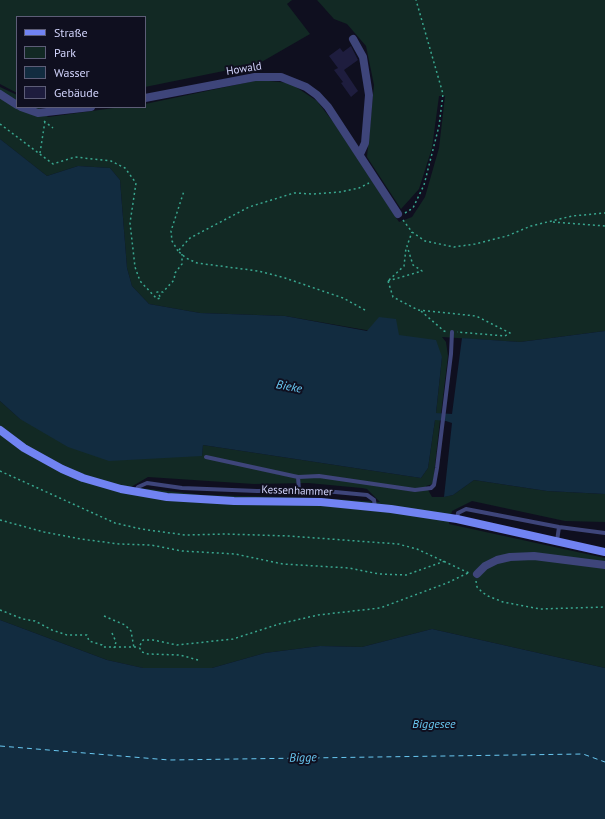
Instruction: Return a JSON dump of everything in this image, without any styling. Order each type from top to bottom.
[{"type":"main road","name":"Kessenhammer","points":[[0,430],[24,448],[62,469],[83,478],[136,491],[167,497],[234,501],[321,502],[375,507],[457,519],[605,552]]},
{"type":"street","points":[[353,39],[364,57],[369,95],[365,143],[360,154]]},
{"type":"street","name":"Howald","points":[[146,98],[255,77],[281,78],[306,87],[317,95],[328,107],[377,179],[398,214]]},
{"type":"street","points":[[0,94],[16,104]]},
{"type":"street","points":[[24,108],[44,117],[85,108]]},
{"type":"street","points":[[477,574],[485,566],[497,560],[510,557],[534,556],[605,565]]},
{"type":"lane","points":[[206,456],[298,477],[319,476],[415,490],[428,490],[434,485],[444,412],[452,332]]},
{"type":"lane","points":[[298,477],[298,490]]},
{"type":"lane","points":[[136,491],[138,487],[147,483],[182,488],[298,490],[367,495],[374,500],[375,507]]},
{"type":"lane","points":[[457,519],[458,514],[466,509],[559,527],[605,533]]},
{"type":"lane","points":[[557,541],[559,527]]},
{"type":"path","points":[[416,0],[443,94],[434,153],[420,195],[413,208],[407,212],[398,214],[412,232],[425,241],[454,247],[482,243],[551,221],[572,216],[605,213]]},
{"type":"path","points":[[44,117],[53,128]]},
{"type":"path","points":[[40,153],[44,117]]},
{"type":"path","points":[[0,124],[53,164],[75,157],[111,161],[125,168],[136,183],[130,223],[135,267],[140,281],[157,299],[161,298],[157,292],[163,292],[174,280],[175,273],[182,264],[182,254]]},
{"type":"path","points":[[178,251],[190,238],[249,207],[294,193],[313,194],[359,188],[377,179]]},
{"type":"path","points":[[184,192],[171,231],[172,241],[178,251],[182,254],[197,263],[258,271],[285,278],[343,298],[365,310]]},
{"type":"path","points":[[551,221],[605,226]]},
{"type":"path","points":[[388,281],[404,266],[407,246],[412,232]]},
{"type":"path","points":[[388,281],[422,271],[413,265],[407,246]]},
{"type":"path","points":[[388,281],[393,297],[421,310],[476,316],[510,333],[508,335],[444,332],[421,310]]},
{"type":"path","points":[[0,471],[114,523],[141,529],[185,535],[226,534],[281,536],[398,544],[417,549],[468,573],[477,574],[477,587],[488,596],[503,602],[540,609],[605,607]]},
{"type":"path","points":[[0,520],[44,532],[81,539],[119,544],[151,545],[182,551],[235,554],[283,564],[349,568],[379,574],[406,575],[445,561]]},
{"type":"path","points":[[0,610],[24,619],[36,621],[52,630],[67,635],[88,636],[89,641],[102,645],[103,647],[134,648],[139,647],[143,640],[153,640],[177,645],[234,639],[279,624],[318,615],[380,608],[447,583],[468,573]]},
{"type":"path","points":[[104,616],[120,622],[131,631],[134,648]]},
{"type":"path","points":[[112,633],[116,642],[114,648]]},
{"type":"path","points":[[139,647],[142,652],[148,654],[180,655],[198,660]]},
{"type":"green space","points":[[0,0],[292,0],[287,4],[310,34],[258,64],[146,87],[146,16],[16,16],[16,92],[0,84]]},
{"type":"green space","points":[[317,0],[605,0],[605,331],[520,342],[442,337],[446,342],[448,356],[441,414],[436,413],[442,357],[423,340],[285,316],[200,313],[149,304],[132,286],[127,268],[120,180],[110,168],[78,166],[47,176],[0,139],[0,87],[16,95],[16,108],[40,108],[48,117],[114,108],[146,108],[146,104],[259,80],[290,83],[317,101],[334,123],[399,222],[412,217],[425,197],[439,148],[445,96],[439,96],[432,148],[419,189],[401,209],[367,157],[374,85],[366,46],[347,24],[334,19]]},
{"type":"green space","points":[[0,401],[20,419],[202,456],[203,445],[421,478],[428,468],[435,420],[440,420],[433,484],[426,486],[432,497],[453,495],[474,480],[547,491],[605,494],[605,522],[565,521],[472,501],[452,511],[449,524],[605,558],[605,668],[432,629],[362,647],[320,646],[265,653],[212,668],[143,668],[107,660],[0,620]],"holes":[[[148,477],[254,484],[308,483],[362,488],[367,489],[380,502],[319,498],[204,495],[131,487]]]},
{"type":"water","name":"Bieke","points":[[0,139],[47,176],[78,166],[110,168],[120,180],[127,268],[132,286],[149,304],[200,313],[285,316],[367,331],[379,317],[396,319],[399,335],[436,340],[442,357],[436,413],[452,414],[462,338],[520,342],[605,331],[605,494],[547,491],[474,480],[453,495],[444,497],[452,423],[446,421],[435,420],[428,468],[421,478],[203,445],[202,456],[109,461],[68,447],[20,419],[0,401]]},
{"type":"water","name":"Biggesee","points":[[0,620],[107,660],[143,668],[212,668],[265,653],[320,646],[362,647],[432,629],[605,668],[605,819],[0,819]]},
{"type":"building","points":[[351,46],[358,60],[344,70],[358,91],[351,97],[341,83],[343,82],[334,70],[338,68],[329,56],[340,48],[343,52]]},
{"type":"ferry route","points":[[0,746],[169,760],[583,754],[605,762]]},
{"type":"water label","name":"Bigge","points":[[303,758]]}]
